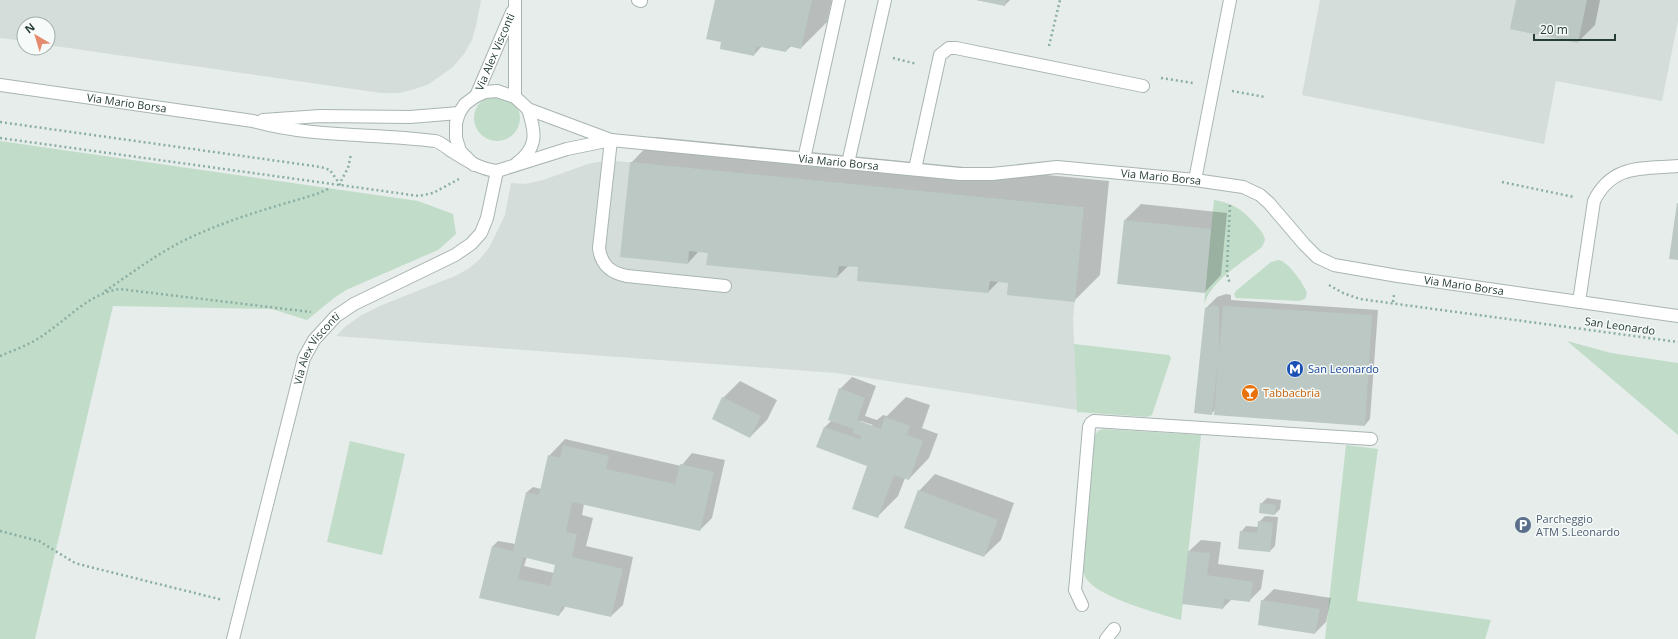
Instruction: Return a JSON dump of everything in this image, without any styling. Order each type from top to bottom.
[{"type":"street","points":[[804,159],[839,0]]},
{"type":"street","points":[[848,163],[885,0]]},
{"type":"street","points":[[1195,180],[1230,0]]},
{"type":"street","name":"Via Alex Visconti","points":[[476,96],[515,4]]},
{"type":"street","name":"Via Alex Visconti","points":[[515,4],[515,97]]},
{"type":"street","points":[[915,170],[940,55],[949,48],[956,48],[1143,86]]},
{"type":"street","name":"Via Mario Borsa","points":[[0,85],[253,121],[289,130],[437,142],[474,165],[486,170],[497,171],[567,149],[611,140]]},
{"type":"street","name":"Via Mario Borsa","points":[[474,165],[460,151],[456,138],[456,123],[459,113],[465,104],[476,96],[486,92],[497,91],[515,97],[528,109],[611,140],[915,170],[977,174],[1057,167],[1195,180],[1243,187],[1260,195],[1310,250],[1325,262],[1334,265],[1398,276],[1678,316]]},
{"type":"street","name":"Via Mario Borsa","points":[[512,167],[523,159],[530,150],[533,142],[534,128],[528,109]]},
{"type":"street","name":"Via Mario Borsa","points":[[253,121],[320,116],[410,117],[459,113]]},
{"type":"street","points":[[611,140],[599,248],[600,256],[604,263],[610,270],[627,276],[724,286]]},
{"type":"street","points":[[1579,302],[1594,201],[1600,190],[1607,181],[1618,174],[1627,171],[1678,166]]},
{"type":"street","name":"Via Alex Visconti","points":[[233,639],[304,358],[314,340],[336,316],[354,304],[455,255],[471,244],[481,233],[487,218],[497,171]]},
{"type":"street","points":[[1082,605],[1075,590],[1089,427],[1094,421],[1371,439]]},
{"type":"street","points":[[1106,639],[1115,634]]},
{"type":"path","points":[[1045,66],[1060,0]]},
{"type":"path","points":[[873,54],[937,68]]},
{"type":"path","points":[[0,122],[321,167],[330,170],[341,186]]},
{"type":"path","points":[[0,138],[419,196],[433,193],[466,176],[497,171]]},
{"type":"path","points":[[341,181],[348,168],[351,154]]},
{"type":"path","points":[[1502,182],[1594,201]]},
{"type":"path","points":[[100,295],[166,250],[187,239],[233,219],[317,194],[330,188]]},
{"type":"path","points":[[1230,200],[1227,274],[1230,284]]},
{"type":"path","points":[[0,356],[40,338],[87,302],[112,290],[126,289],[312,312]]},
{"type":"path","name":"San Leonardo","points":[[1393,302],[1678,342]]},
{"type":"path","points":[[0,531],[39,541],[75,562],[86,566],[224,601],[228,600]]},
{"type":"shaded area","points":[[0,0],[481,0],[472,40],[464,54],[453,67],[429,84],[399,93],[381,93],[56,46],[56,16],[16,16],[16,40],[0,38]]},
{"type":"shaded area","points":[[1320,0],[1678,0],[1678,21],[1662,101],[1556,81],[1544,144],[1302,95]]},
{"type":"shaded area","points":[[615,161],[1084,207],[1073,318],[1077,410],[836,373],[336,336],[346,326],[362,315],[382,305],[455,276],[468,269],[479,260],[489,248],[505,215],[511,183],[525,184],[543,180],[588,164]]},
{"type":"green space","points":[[493,95],[501,95],[510,99],[516,105],[520,118],[516,131],[510,137],[501,141],[493,141],[484,137],[478,131],[474,122],[474,114],[478,105],[484,99]]},
{"type":"green space","points":[[0,141],[418,201],[453,214],[456,234],[438,250],[346,290],[307,320],[272,309],[113,306],[35,639],[0,639]]},
{"type":"green space","points":[[1214,200],[1227,203],[1242,211],[1260,230],[1265,240],[1262,247],[1220,280],[1213,288],[1204,305]]},
{"type":"green space","points":[[1278,260],[1286,264],[1299,279],[1307,293],[1305,299],[1299,301],[1236,298],[1234,294],[1237,290],[1271,262]]},
{"type":"green space","points":[[1567,341],[1611,353],[1678,363],[1678,435]]},
{"type":"green space","points":[[1074,344],[1169,355],[1171,358],[1152,415],[1147,417],[1077,412]]},
{"type":"green space","points":[[1103,429],[1201,435],[1181,620],[1146,610],[1106,594],[1089,582],[1085,576],[1083,565],[1095,435],[1098,431]]},
{"type":"green space","points":[[350,441],[405,454],[382,555],[327,542]]},
{"type":"green space","points":[[1346,445],[1378,449],[1357,601],[1491,620],[1485,639],[1325,639]]},
{"type":"building","points":[[715,0],[812,0],[801,49],[788,46],[786,52],[756,46],[754,56],[720,49],[721,42],[706,39]]},
{"type":"building","points":[[976,0],[1006,0],[1005,6]]},
{"type":"building","points":[[1516,0],[1587,0],[1578,43],[1510,29]]},
{"type":"building","points":[[630,162],[1084,207],[1075,302],[1007,295],[1008,283],[990,281],[988,293],[857,281],[858,267],[839,266],[837,278],[706,265],[708,253],[689,251],[688,264],[620,257]]},
{"type":"building","points":[[1678,203],[1678,260],[1669,259]]},
{"type":"building","points":[[1124,220],[1211,229],[1205,293],[1117,284]]},
{"type":"building","points":[[1214,305],[1219,307],[1219,354],[1223,306],[1372,315],[1365,426],[1214,415],[1218,360],[1212,415],[1194,413],[1205,308]]},
{"type":"building","points":[[839,388],[865,398],[857,420],[881,429],[885,417],[910,426],[907,435],[923,441],[909,480],[894,475],[878,518],[852,509],[867,466],[816,447],[824,427],[860,439],[861,436],[852,433],[854,429],[828,420]]},
{"type":"building","points":[[722,397],[761,416],[750,438],[712,419]]},
{"type":"building","points":[[563,445],[609,456],[606,469],[675,484],[680,464],[714,472],[700,531],[572,502],[566,532],[577,534],[572,557],[623,569],[611,617],[562,606],[559,616],[479,598],[492,546],[513,551],[526,492],[539,495],[548,455],[560,458]],"holes":[[[523,557],[555,565],[550,586],[518,579]]]},
{"type":"building","points":[[918,490],[998,520],[984,557],[904,528]]},
{"type":"building","points":[[1260,503],[1276,505],[1275,515],[1259,513]]},
{"type":"building","points":[[1258,521],[1273,523],[1270,552],[1238,549],[1240,531],[1257,533]]},
{"type":"building","points":[[1188,551],[1210,553],[1207,575],[1253,582],[1250,602],[1224,599],[1223,609],[1182,604]]},
{"type":"building","points":[[1261,600],[1320,609],[1315,634],[1258,625]]},
{"type":"place","name":"San Leonardo","points":[[1295,369]]},
{"type":"place","name":"Tabbacbria","points":[[1250,393]]},
{"type":"place","name":"Parcheggio ATM S.Leonardo","points":[[1523,525]]}]
